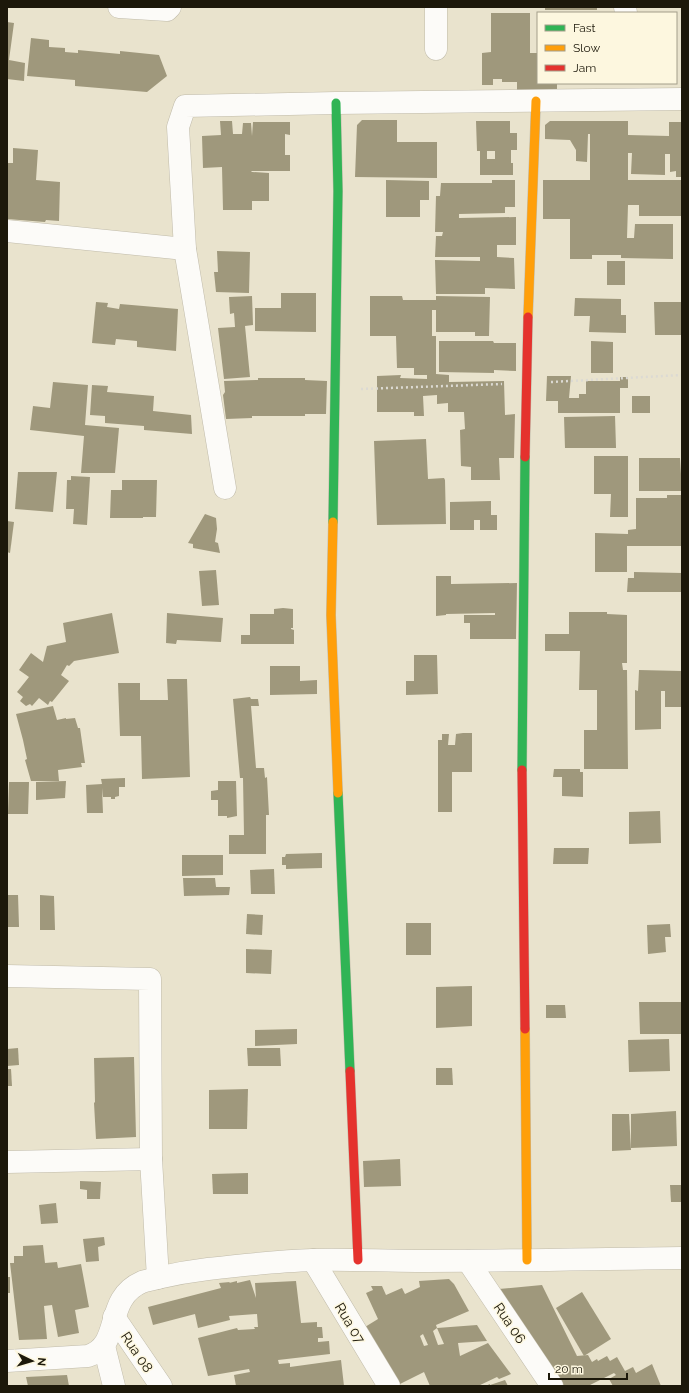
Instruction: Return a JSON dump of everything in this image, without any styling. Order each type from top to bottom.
[{"type":"street","points":[[119,7],[168,10],[170,7]]},
{"type":"street","points":[[436,7],[436,49]]},
{"type":"street","points":[[224,488],[185,249],[178,127],[185,106],[536,101],[630,91],[682,99]]},
{"type":"street","points":[[528,1260],[522,731],[526,383],[536,101]]},
{"type":"street","points":[[336,103],[338,191],[331,615],[358,1260]]},
{"type":"street","points":[[8,237],[185,249]]},
{"type":"street","points":[[7,976],[150,979],[151,1159],[158,1278]]},
{"type":"street","points":[[7,1162],[151,1159]]},
{"type":"street","points":[[7,1361],[88,1356],[94,1354],[104,1346],[123,1297],[129,1291],[142,1282],[177,1273],[237,1266],[313,1260],[468,1261],[682,1258]]},
{"type":"street","name":"Rua 07","points":[[313,1260],[389,1386]]},
{"type":"street","name":"Rua 06","points":[[468,1261],[552,1386]]},
{"type":"street","name":"Rua 08","points":[[114,1317],[161,1386]]},
{"type":"street","points":[[104,1346],[114,1386]]},
{"type":"building","points":[[545,7],[597,7],[597,10],[545,10]]},
{"type":"building","points":[[491,13],[530,13],[530,53],[537,53],[537,84],[557,84],[557,92],[517,92],[517,82],[502,82],[502,79],[493,79],[493,85],[482,85],[482,53],[491,52]]},
{"type":"building","points":[[7,22],[14,23],[9,60],[25,63],[24,81],[7,79]]},
{"type":"building","points":[[31,38],[49,40],[49,47],[65,48],[65,52],[78,53],[78,50],[120,54],[120,51],[159,55],[167,76],[147,92],[75,86],[75,80],[27,76]]},
{"type":"building","points":[[362,120],[397,120],[397,142],[437,142],[437,178],[355,177],[357,125]]},
{"type":"building","points":[[220,121],[232,121],[233,134],[242,134],[243,123],[251,123],[252,136],[253,122],[290,122],[290,135],[285,134],[285,155],[290,155],[290,171],[251,171],[269,173],[269,201],[252,201],[252,210],[223,210],[222,167],[203,168],[202,136],[221,135]]},
{"type":"building","points":[[476,121],[510,121],[510,133],[517,133],[517,150],[511,150],[513,175],[480,175],[480,151],[477,151]],"holes":[[[487,151],[495,151],[495,159],[487,159]]]},
{"type":"building","points":[[550,121],[628,121],[628,135],[669,136],[669,122],[682,122],[682,177],[676,177],[676,171],[670,172],[670,154],[665,154],[665,175],[631,174],[632,153],[628,153],[628,180],[682,180],[682,216],[639,216],[639,205],[628,205],[627,238],[634,238],[635,224],[673,224],[673,259],[621,258],[621,255],[592,255],[592,259],[570,259],[570,219],[543,219],[543,180],[590,180],[590,134],[588,134],[587,162],[576,161],[576,150],[570,140],[545,139],[545,125]]},
{"type":"building","points":[[13,148],[38,150],[36,180],[60,182],[59,221],[46,220],[45,222],[7,219],[7,163],[13,163]]},
{"type":"building","points":[[386,180],[429,181],[429,200],[420,200],[420,217],[386,217]]},
{"type":"building","points":[[492,180],[515,180],[515,207],[505,207],[505,213],[459,214],[459,218],[516,217],[516,245],[497,245],[497,257],[514,258],[515,289],[485,288],[485,294],[436,294],[435,260],[480,261],[480,257],[435,257],[436,236],[442,236],[443,232],[435,232],[436,196],[440,196],[441,183],[492,183]]},
{"type":"building","points":[[217,251],[250,252],[249,293],[216,292],[214,272],[218,272]]},
{"type":"building","points":[[607,261],[625,261],[625,285],[607,285]]},
{"type":"building","points":[[281,293],[316,293],[316,332],[255,331],[255,308],[281,308]]},
{"type":"building","points":[[252,296],[253,325],[245,326],[250,377],[224,379],[218,328],[235,327],[234,313],[230,314],[229,297]]},
{"type":"building","points":[[370,296],[402,296],[403,300],[436,300],[436,296],[490,297],[489,336],[475,336],[475,332],[436,332],[436,310],[432,310],[432,336],[436,336],[436,374],[449,375],[449,382],[504,381],[505,415],[515,414],[514,458],[499,458],[500,480],[471,480],[471,467],[461,466],[460,430],[465,429],[464,412],[448,412],[448,403],[437,404],[437,395],[423,396],[424,416],[414,416],[414,412],[377,412],[377,376],[401,375],[400,378],[427,379],[427,375],[414,375],[414,368],[397,368],[396,336],[370,336]]},
{"type":"building","points":[[575,298],[621,299],[621,315],[626,315],[626,333],[589,332],[590,316],[574,316]]},
{"type":"building","points":[[96,302],[108,303],[107,307],[119,309],[120,304],[178,309],[176,351],[137,347],[137,341],[116,339],[115,345],[92,343]]},
{"type":"building","points":[[654,302],[682,302],[682,335],[655,335]]},
{"type":"building","points":[[439,341],[493,341],[494,343],[516,343],[516,371],[494,370],[494,373],[439,372]]},
{"type":"building","points":[[591,341],[613,342],[613,373],[591,373]]},
{"type":"building","points":[[547,376],[571,376],[569,398],[579,398],[579,394],[586,394],[586,381],[620,381],[620,377],[628,377],[628,388],[620,388],[620,413],[558,413],[558,401],[546,401]]},
{"type":"building","points":[[258,378],[305,378],[305,380],[327,381],[326,414],[305,414],[305,416],[252,416],[252,418],[226,419],[223,395],[225,392],[224,381],[258,380]]},
{"type":"building","points":[[53,382],[88,385],[85,425],[119,428],[115,473],[81,473],[84,436],[30,430],[33,406],[50,408]]},
{"type":"building","points":[[92,385],[108,386],[107,392],[154,396],[153,411],[191,415],[192,434],[144,430],[144,426],[105,423],[105,416],[90,415]]},
{"type":"building","points":[[632,396],[650,396],[650,413],[632,413]]},
{"type":"building","points":[[615,416],[616,448],[565,448],[564,417]]},
{"type":"building","points":[[426,439],[428,479],[444,478],[445,480],[446,524],[377,525],[374,441]]},
{"type":"building","points":[[594,456],[628,456],[628,517],[610,517],[611,494],[594,494]]},
{"type":"building","points":[[639,458],[680,458],[682,491],[639,491]]},
{"type":"building","points":[[18,472],[57,472],[53,512],[15,509]]},
{"type":"building","points":[[71,476],[90,477],[87,525],[73,524],[74,509],[66,509],[67,480],[71,480]]},
{"type":"building","points":[[122,480],[157,480],[156,517],[110,518],[111,490],[122,490]]},
{"type":"building","points":[[667,495],[682,495],[682,546],[627,546],[627,572],[595,572],[595,533],[628,534],[628,530],[636,529],[636,498],[667,498]]},
{"type":"building","points":[[491,501],[491,515],[497,515],[497,530],[480,530],[480,520],[474,520],[474,530],[450,530],[450,502]]},
{"type":"building","points":[[205,514],[216,518],[217,529],[215,542],[218,543],[220,553],[193,548],[193,544],[188,543]]},
{"type":"building","points":[[7,521],[14,522],[10,553],[7,552]]},
{"type":"building","points":[[216,570],[219,605],[202,606],[199,571]]},
{"type":"building","points":[[634,572],[682,573],[682,592],[627,592],[628,578],[634,578]]},
{"type":"building","points":[[436,576],[451,576],[451,584],[517,583],[516,639],[470,639],[470,623],[464,623],[464,615],[495,615],[495,613],[446,614],[436,616]]},
{"type":"building","points":[[274,609],[293,609],[293,628],[291,629],[294,630],[294,644],[241,644],[241,635],[250,635],[250,614],[274,614]]},
{"type":"building","points":[[569,612],[607,612],[607,614],[627,615],[627,663],[622,663],[623,670],[627,670],[628,769],[584,769],[584,730],[597,730],[597,690],[579,690],[580,651],[545,651],[545,634],[569,634]]},
{"type":"building","points":[[112,613],[119,653],[74,661],[69,666],[67,665],[61,675],[69,681],[48,705],[39,698],[32,706],[30,704],[26,706],[20,701],[23,697],[17,692],[29,677],[19,670],[31,653],[43,662],[47,646],[66,642],[63,623]]},
{"type":"building","points":[[167,613],[223,618],[221,642],[177,640],[176,644],[166,643]]},
{"type":"building","points":[[414,655],[437,655],[438,694],[406,695],[406,681],[414,681]]},
{"type":"building","points":[[270,666],[300,666],[300,681],[317,680],[317,694],[270,695]]},
{"type":"building","points":[[639,670],[682,671],[682,707],[665,707],[665,691],[661,691],[661,729],[635,730],[635,690],[638,691]]},
{"type":"building","points":[[167,679],[187,679],[190,777],[142,779],[141,736],[120,736],[118,683],[140,683],[140,700],[168,700]]},
{"type":"building","points":[[250,697],[251,699],[258,699],[259,706],[251,706],[256,768],[264,768],[265,778],[267,777],[269,815],[266,815],[266,854],[229,854],[229,835],[244,835],[243,778],[240,778],[233,699]]},
{"type":"building","points":[[53,706],[57,720],[75,718],[78,728],[80,728],[85,763],[81,763],[82,767],[58,770],[59,781],[31,781],[25,760],[27,759],[16,714]]},
{"type":"building","points":[[472,733],[472,772],[452,772],[452,812],[438,812],[438,740],[442,740],[442,734],[449,734],[448,745],[455,745],[456,734]]},
{"type":"building","points":[[554,769],[580,769],[580,772],[583,772],[583,797],[562,796],[562,777],[553,777]]},
{"type":"building","points":[[125,778],[125,787],[119,787],[119,796],[115,797],[115,799],[111,799],[111,797],[103,797],[102,788],[103,813],[87,813],[86,785],[102,784],[101,779]]},
{"type":"building","points":[[66,781],[65,798],[36,800],[36,782]]},
{"type":"building","points":[[218,781],[236,781],[237,816],[227,818],[227,816],[218,816],[218,800],[211,800],[211,791],[218,790]]},
{"type":"building","points":[[9,782],[29,782],[28,814],[8,814]]},
{"type":"building","points":[[660,811],[661,843],[629,844],[629,812]]},
{"type":"building","points":[[554,848],[589,848],[588,864],[553,864]]},
{"type":"building","points":[[322,853],[322,868],[286,869],[286,865],[282,865],[282,857],[285,857],[286,854]]},
{"type":"building","points":[[182,855],[223,855],[223,875],[182,876]]},
{"type":"building","points":[[274,869],[275,894],[251,894],[250,870]]},
{"type":"building","points":[[183,878],[215,878],[216,887],[230,887],[229,895],[184,896]]},
{"type":"building","points":[[7,895],[18,895],[19,927],[7,927]]},
{"type":"building","points":[[40,895],[54,896],[55,930],[40,930]]},
{"type":"building","points":[[247,914],[263,915],[262,935],[246,934]]},
{"type":"building","points":[[406,923],[431,923],[431,955],[406,955]]},
{"type":"building","points":[[670,924],[671,937],[665,937],[666,952],[648,954],[647,925]]},
{"type":"building","points":[[246,949],[272,950],[271,974],[246,973]]},
{"type":"building","points":[[472,986],[472,1026],[436,1028],[436,987]]},
{"type":"building","points":[[639,1002],[682,1002],[682,1034],[640,1034]]},
{"type":"building","points":[[546,1005],[565,1005],[566,1018],[546,1018]]},
{"type":"building","points":[[297,1029],[297,1044],[255,1046],[255,1030]]},
{"type":"building","points":[[669,1039],[670,1071],[629,1072],[628,1040]]},
{"type":"building","points":[[18,1048],[19,1065],[7,1066],[7,1049]]},
{"type":"building","points":[[247,1048],[280,1048],[281,1066],[248,1066]]},
{"type":"building","points":[[134,1057],[136,1137],[96,1139],[94,1058]]},
{"type":"building","points":[[436,1068],[452,1068],[453,1085],[436,1085]]},
{"type":"building","points":[[7,1069],[11,1069],[12,1086],[7,1086]]},
{"type":"building","points":[[248,1089],[247,1129],[209,1129],[209,1090]]},
{"type":"building","points":[[676,1111],[677,1146],[631,1148],[631,1114]]},
{"type":"building","points":[[612,1114],[629,1114],[631,1150],[612,1151]]},
{"type":"building","points":[[400,1159],[401,1186],[364,1187],[363,1161]]},
{"type":"building","points":[[248,1173],[248,1194],[213,1194],[212,1174]]},
{"type":"building","points":[[80,1181],[101,1182],[100,1199],[87,1199],[87,1190],[80,1189]]},
{"type":"building","points":[[670,1185],[682,1185],[682,1202],[671,1202]]},
{"type":"building","points":[[56,1203],[58,1223],[41,1224],[39,1205]]},
{"type":"building","points":[[104,1237],[105,1245],[98,1247],[99,1261],[86,1262],[83,1239]]},
{"type":"building","points":[[43,1245],[45,1263],[57,1262],[58,1268],[81,1264],[89,1307],[75,1310],[79,1333],[58,1337],[52,1305],[44,1306],[47,1339],[19,1340],[10,1263],[14,1263],[14,1256],[23,1256],[23,1246]]},
{"type":"building","points":[[7,1277],[10,1277],[10,1293],[7,1293]]},
{"type":"building","points":[[449,1279],[454,1284],[469,1311],[436,1325],[437,1328],[477,1325],[487,1341],[458,1343],[460,1356],[488,1343],[511,1374],[499,1379],[497,1377],[478,1386],[430,1386],[424,1372],[398,1385],[365,1327],[378,1319],[366,1293],[373,1290],[371,1286],[382,1286],[386,1295],[402,1288],[405,1294],[420,1287],[419,1281]],"holes":[[[437,1328],[444,1344],[438,1345],[433,1331]],[[423,1334],[428,1345],[424,1346],[420,1336]]]},
{"type":"building","points":[[250,1280],[256,1298],[255,1283],[296,1281],[301,1323],[317,1322],[317,1327],[322,1327],[323,1338],[318,1338],[318,1342],[329,1341],[330,1354],[278,1360],[279,1364],[290,1363],[290,1367],[341,1360],[344,1386],[236,1386],[234,1375],[250,1372],[249,1369],[208,1376],[198,1338],[237,1328],[238,1330],[255,1329],[254,1327],[258,1327],[257,1314],[229,1316],[230,1320],[198,1328],[195,1314],[153,1325],[148,1307],[221,1288],[219,1283],[237,1281],[237,1283]]},
{"type":"building","points":[[542,1285],[577,1356],[588,1355],[592,1362],[597,1359],[598,1361],[607,1356],[610,1361],[617,1357],[625,1371],[633,1367],[636,1373],[652,1364],[661,1386],[613,1386],[609,1379],[616,1375],[614,1373],[590,1386],[564,1386],[563,1384],[561,1386],[499,1289]]},
{"type":"building","points":[[582,1292],[611,1339],[584,1356],[556,1308]]},
{"type":"building","points":[[67,1375],[69,1386],[28,1386],[26,1377]]},
{"type":"building","points":[[505,1380],[508,1386],[485,1386],[490,1385]]},
{"type":"traffic: fast","points":[[333,522],[338,191],[336,103]]},
{"type":"traffic: fast","points":[[522,770],[525,457]]},
{"type":"traffic: fast","points":[[338,793],[350,1071]]},
{"type":"traffic: slow","points":[[528,317],[536,101]]},
{"type":"traffic: slow","points":[[333,522],[331,615],[338,793]]},
{"type":"traffic: slow","points":[[525,1029],[527,1260]]},
{"type":"traffic: jam","points":[[525,457],[528,317]]},
{"type":"traffic: jam","points":[[522,770],[525,1029]]},
{"type":"traffic: jam","points":[[350,1071],[358,1260]]}]
